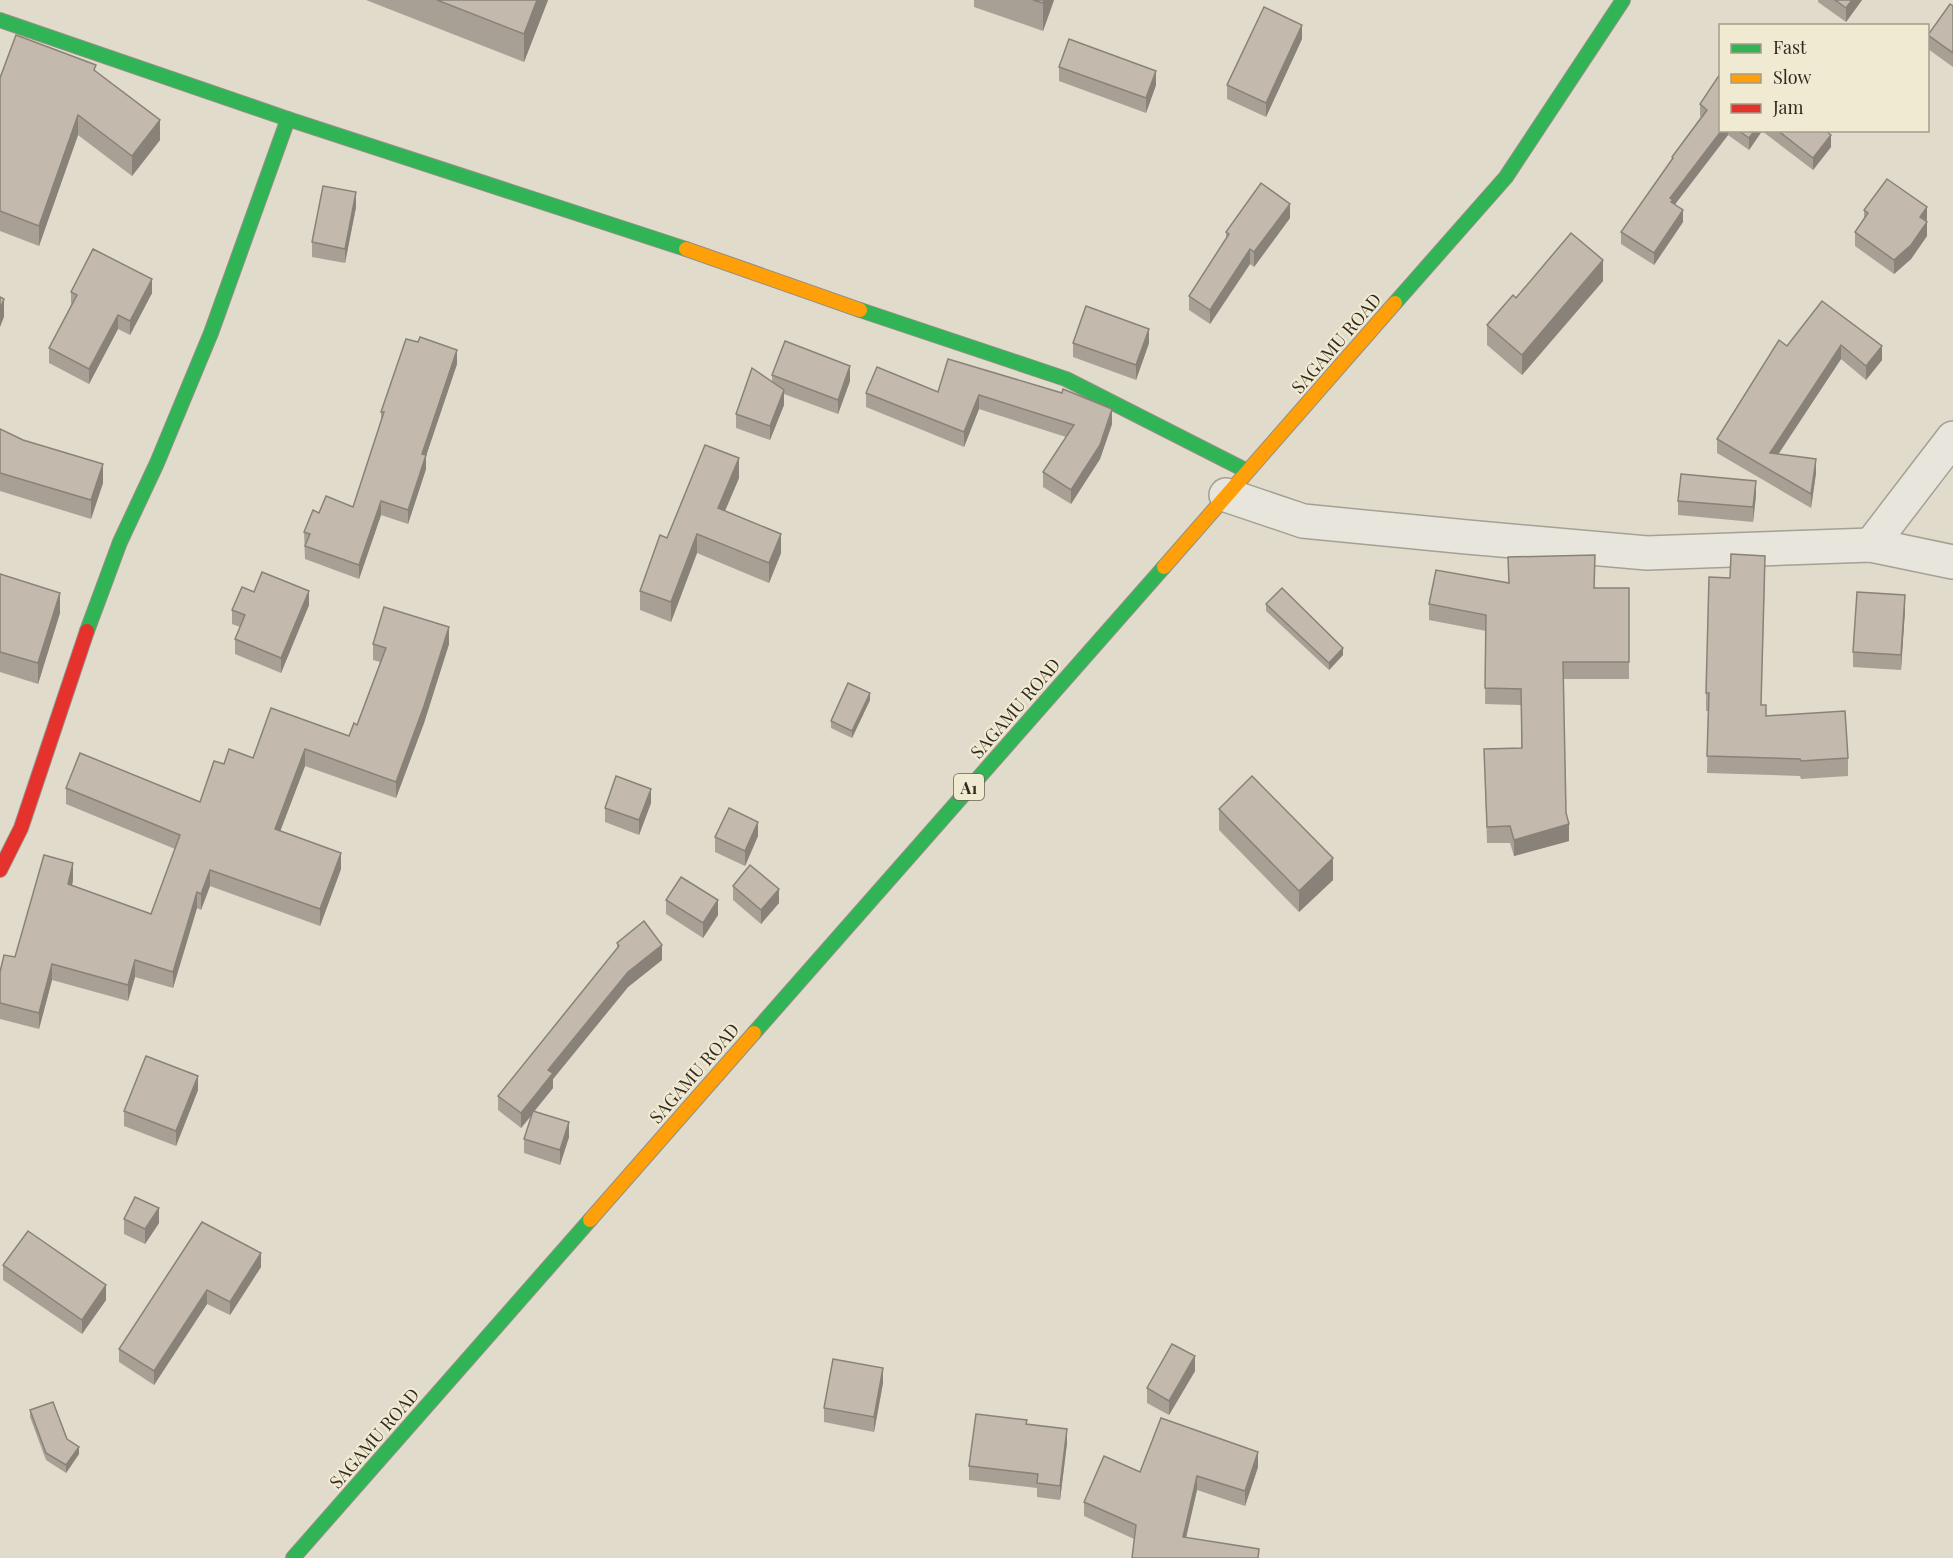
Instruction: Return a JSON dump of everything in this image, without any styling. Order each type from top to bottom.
[{"type":"main road","name":"SAGAMU ROAD","points":[[293,1558],[1506,177],[1623,0]]},
{"type":"main road","points":[[0,20],[288,119],[654,238],[1066,379],[1247,471]]},
{"type":"main road","points":[[0,870],[21,828],[81,648],[120,542],[157,463],[211,333],[288,119]]},
{"type":"street","points":[[1871,545],[1953,438]]},
{"type":"street","points":[[1226,495],[1303,521],[1647,553],[1871,545],[1953,562]]},
{"type":"building","points":[[437,0],[537,0],[524,34]]},
{"type":"building","points":[[1835,0],[1852,0],[1846,8]]},
{"type":"building","points":[[1950,4],[1953,6],[1953,53],[1929,34]]},
{"type":"building","points":[[1264,7],[1302,25],[1266,103],[1227,85]]},
{"type":"building","points":[[16,35],[96,65],[94,70],[160,120],[132,156],[78,115],[39,226],[0,211],[0,78]]},
{"type":"building","points":[[1069,39],[1156,71],[1146,98],[1059,67]]},
{"type":"building","points":[[1719,76],[1720,132],[1670,198],[1673,200],[1671,202],[1683,210],[1654,253],[1621,232],[1707,110],[1700,104]]},
{"type":"building","points":[[1741,132],[1754,132],[1749,138]]},
{"type":"building","points":[[1780,132],[1827,132],[1831,135],[1813,158]]},
{"type":"building","points":[[1887,179],[1927,207],[1920,217],[1927,222],[1911,245],[1894,260],[1855,232],[1868,213],[1864,210]]},
{"type":"building","points":[[1261,183],[1290,204],[1254,252],[1250,249],[1210,310],[1189,296],[1229,234],[1226,232]]},
{"type":"building","points":[[323,186],[356,192],[345,249],[312,242]]},
{"type":"building","points":[[1571,233],[1603,260],[1522,355],[1487,325],[1513,295],[1516,298]]},
{"type":"building","points":[[93,249],[152,279],[130,321],[118,315],[89,369],[49,348],[77,295],[71,292]]},
{"type":"building","points":[[0,297],[4,299],[0,309]]},
{"type":"building","points":[[1822,301],[1882,346],[1866,366],[1841,345],[1770,453],[1816,459],[1811,494],[1717,439],[1779,340],[1787,346]]},
{"type":"building","points":[[1086,306],[1149,329],[1136,365],[1073,343]]},
{"type":"building","points":[[420,337],[457,350],[422,454],[426,455],[408,510],[381,501],[359,565],[305,546],[310,534],[304,532],[313,510],[319,513],[326,496],[353,507],[384,412],[381,412],[406,339],[418,342]]},
{"type":"building","points":[[785,341],[850,366],[838,400],[772,375]]},
{"type":"building","points":[[948,359],[1062,393],[1063,389],[1112,409],[1100,445],[1071,490],[1043,472],[1074,425],[979,395],[964,432],[866,393],[877,367],[938,392]]},
{"type":"building","points":[[752,368],[784,390],[770,426],[736,414]]},
{"type":"building","points":[[0,429],[23,440],[103,464],[91,500],[0,473]]},
{"type":"building","points":[[705,445],[739,458],[718,508],[781,534],[769,563],[697,534],[671,602],[640,591],[660,535],[667,538]]},
{"type":"building","points":[[1681,474],[1756,481],[1753,507],[1678,501]]},
{"type":"building","points":[[1731,554],[1765,556],[1761,705],[1766,705],[1766,716],[1845,711],[1848,758],[1801,761],[1800,759],[1707,756],[1709,577],[1730,578]]},
{"type":"building","points":[[1595,555],[1594,588],[1629,588],[1629,662],[1563,662],[1566,813],[1569,824],[1514,840],[1510,826],[1487,827],[1484,749],[1522,748],[1521,689],[1485,688],[1486,615],[1429,604],[1436,570],[1509,583],[1508,557]]},
{"type":"building","points":[[262,572],[309,591],[281,658],[235,639],[245,615],[232,610],[242,587],[254,592]]},
{"type":"building","points":[[0,574],[60,593],[38,663],[0,652]]},
{"type":"building","points":[[1282,588],[1343,648],[1329,663],[1266,604]]},
{"type":"building","points":[[1857,592],[1905,595],[1901,655],[1853,652]]},
{"type":"building","points":[[384,607],[449,627],[424,706],[396,782],[305,749],[275,829],[341,853],[320,909],[210,870],[201,894],[197,892],[173,972],[135,960],[128,985],[52,964],[39,1013],[0,1003],[0,972],[4,955],[15,957],[44,855],[73,863],[68,884],[151,914],[180,835],[66,788],[80,753],[200,802],[214,761],[224,764],[229,749],[253,758],[271,708],[349,736],[354,723],[357,725],[386,648],[373,644]]},
{"type":"building","points":[[848,683],[870,693],[852,731],[831,721]]},
{"type":"building","points":[[616,776],[651,789],[639,820],[605,808]]},
{"type":"building","points":[[1252,776],[1333,858],[1299,891],[1219,809]]},
{"type":"building","points":[[729,808],[758,822],[745,851],[715,837]]},
{"type":"building","points":[[750,865],[779,889],[761,910],[733,886]]},
{"type":"building","points":[[681,877],[718,900],[703,923],[666,900]]},
{"type":"building","points":[[644,921],[662,945],[628,972],[548,1070],[553,1073],[521,1113],[498,1096],[619,946],[617,943]]},
{"type":"building","points":[[146,1056],[198,1076],[176,1131],[124,1111]]},
{"type":"building","points":[[533,1111],[569,1122],[560,1150],[524,1139]]},
{"type":"building","points":[[135,1197],[159,1208],[145,1229],[124,1219]]},
{"type":"building","points":[[202,1222],[261,1253],[230,1302],[207,1290],[154,1371],[119,1349]]},
{"type":"building","points":[[28,1231],[106,1285],[82,1320],[3,1265]]},
{"type":"building","points":[[1172,1344],[1195,1356],[1169,1401],[1147,1388]]},
{"type":"building","points":[[833,1359],[883,1368],[874,1417],[824,1408]]},
{"type":"building","points":[[53,1402],[67,1439],[79,1447],[66,1465],[46,1453],[30,1410]]},
{"type":"building","points":[[976,1414],[1027,1420],[1026,1424],[1067,1429],[1060,1486],[1037,1483],[1038,1474],[969,1466]]},
{"type":"building","points":[[1161,1418],[1258,1452],[1245,1491],[1197,1476],[1183,1537],[1259,1549],[1258,1558],[1132,1558],[1136,1525],[1084,1502],[1104,1456],[1140,1472]]},
{"type":"traffic: fast","points":[[1395,303],[1506,177],[1623,0]]},
{"type":"traffic: fast","points":[[0,20],[288,119],[686,249]]},
{"type":"traffic: fast","points":[[87,631],[120,542],[157,463],[211,333],[288,119]]},
{"type":"traffic: fast","points":[[860,310],[1066,379],[1247,471]]},
{"type":"traffic: fast","points":[[754,1033],[1164,567]]},
{"type":"traffic: fast","points":[[293,1558],[590,1220]]},
{"type":"traffic: slow","points":[[686,249],[860,310]]},
{"type":"traffic: slow","points":[[1164,567],[1395,303]]},
{"type":"traffic: slow","points":[[590,1220],[754,1033]]},
{"type":"traffic: jam","points":[[0,870],[21,828],[87,631]]}]
